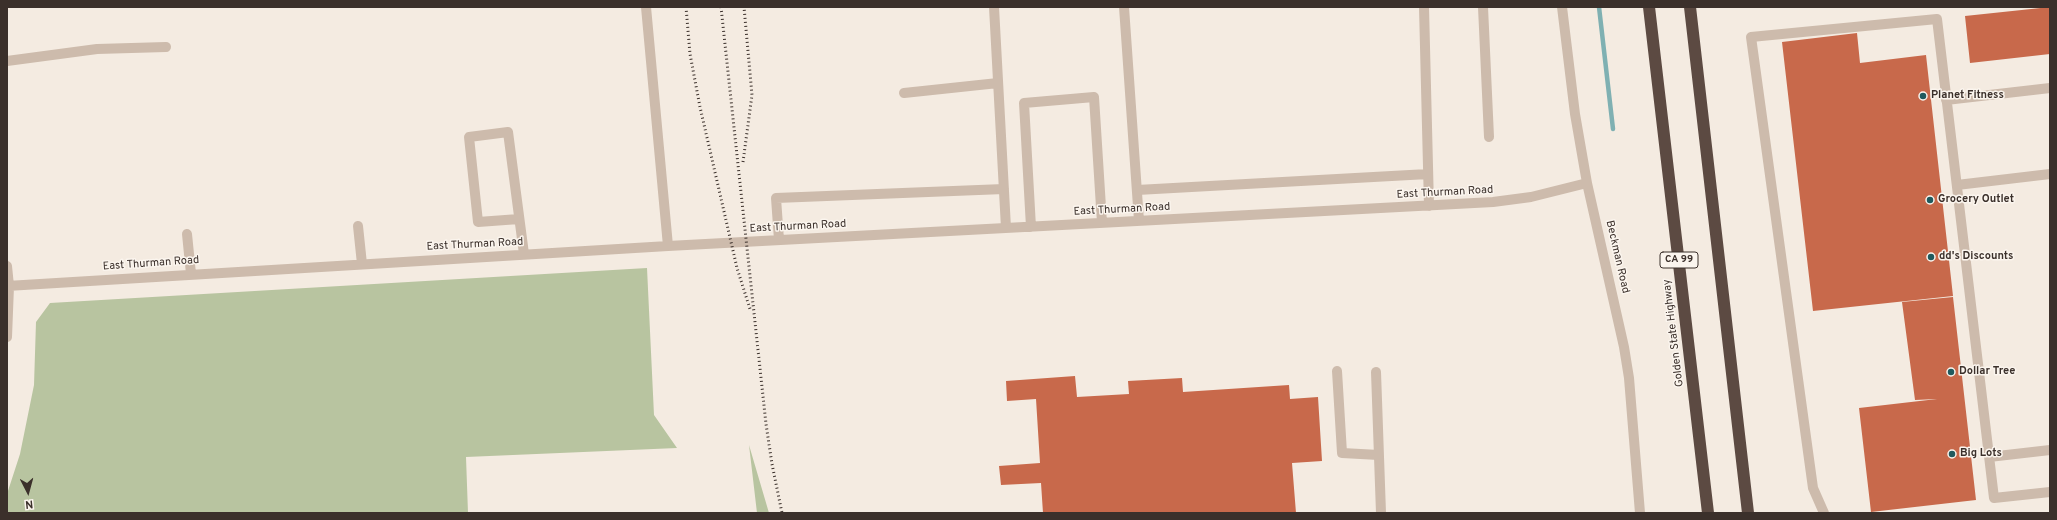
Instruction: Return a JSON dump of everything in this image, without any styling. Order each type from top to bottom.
[{"type":"highway","name":"Golden State Highway","points":[[1649,7],[1708,513]]},
{"type":"highway","points":[[1690,7],[1748,513]]},
{"type":"street","points":[[646,7],[668,246]]},
{"type":"street","points":[[994,7],[1006,228]]},
{"type":"street","points":[[1124,7],[1139,221]]},
{"type":"street","points":[[1424,7],[1429,206]]},
{"type":"street","points":[[1483,7],[1489,137]]},
{"type":"street","name":"Beckman Road","points":[[1562,7],[1574,107],[1588,183],[1624,347],[1629,378],[1640,513]]},
{"type":"street","points":[[1824,513],[1813,488],[1752,37],[1937,20],[1994,498],[2050,492]]},
{"type":"street","points":[[7,61],[97,49],[166,47]]},
{"type":"street","points":[[904,93],[998,83]]},
{"type":"street","points":[[1946,100],[2050,88]]},
{"type":"street","points":[[1031,227],[1024,103],[1094,97],[1102,223]]},
{"type":"street","points":[[519,219],[478,222],[469,137],[508,132],[524,254]]},
{"type":"street","points":[[1137,190],[1428,174]]},
{"type":"street","points":[[1957,185],[2050,174]]},
{"type":"street","name":"East Thurman Road","points":[[8,286],[524,254],[1493,202],[1531,197],[1588,183]]},
{"type":"street","points":[[779,240],[776,198],[1004,189]]},
{"type":"street","points":[[358,226],[362,264]]},
{"type":"street","points":[[187,234],[191,274]]},
{"type":"street","points":[[7,266],[7,337]]},
{"type":"street","points":[[1336,371],[1342,453],[1379,455]]},
{"type":"street","points":[[1376,372],[1381,513]]},
{"type":"street","points":[[1989,457],[2050,450]]},
{"type":"green space","points":[[647,268],[654,415],[677,448],[466,457],[468,513],[7,513],[7,494],[20,454],[34,385],[36,322],[50,303]]},
{"type":"green space","points":[[749,445],[769,513],[757,513]]},
{"type":"building","points":[[2050,7],[2050,54],[1970,63],[1965,16]]},
{"type":"building","points":[[1857,33],[1860,63],[1926,55],[1953,296],[1813,311],[1782,42]]},
{"type":"building","points":[[1953,297],[1976,500],[1871,512],[1859,408],[1937,399],[1915,400],[1902,302]]},
{"type":"building","points":[[1075,376],[1077,397],[1129,394],[1128,381],[1182,378],[1183,392],[1289,385],[1290,399],[1318,397],[1322,461],[1292,463],[1296,513],[1043,513],[1041,483],[1001,485],[999,466],[1040,463],[1036,399],[1007,401],[1006,381]]},
{"type":"waterway","points":[[1599,7],[1613,129]]},
{"type":"railway","points":[[686,7],[690,54],[700,107],[737,268],[750,309]]},
{"type":"railway","points":[[721,7],[766,424],[782,513]]},
{"type":"railway","points":[[743,162],[752,95],[744,7]]},
{"type":"place","name":"Planet Fitness","points":[[1923,96]]},
{"type":"place","name":"Grocery Outlet","points":[[1930,200]]},
{"type":"place","name":"dd's Discounts","points":[[1931,257]]},
{"type":"place","name":"Dollar Tree","points":[[1951,372]]},
{"type":"place","name":"Big Lots","points":[[1952,454]]}]
